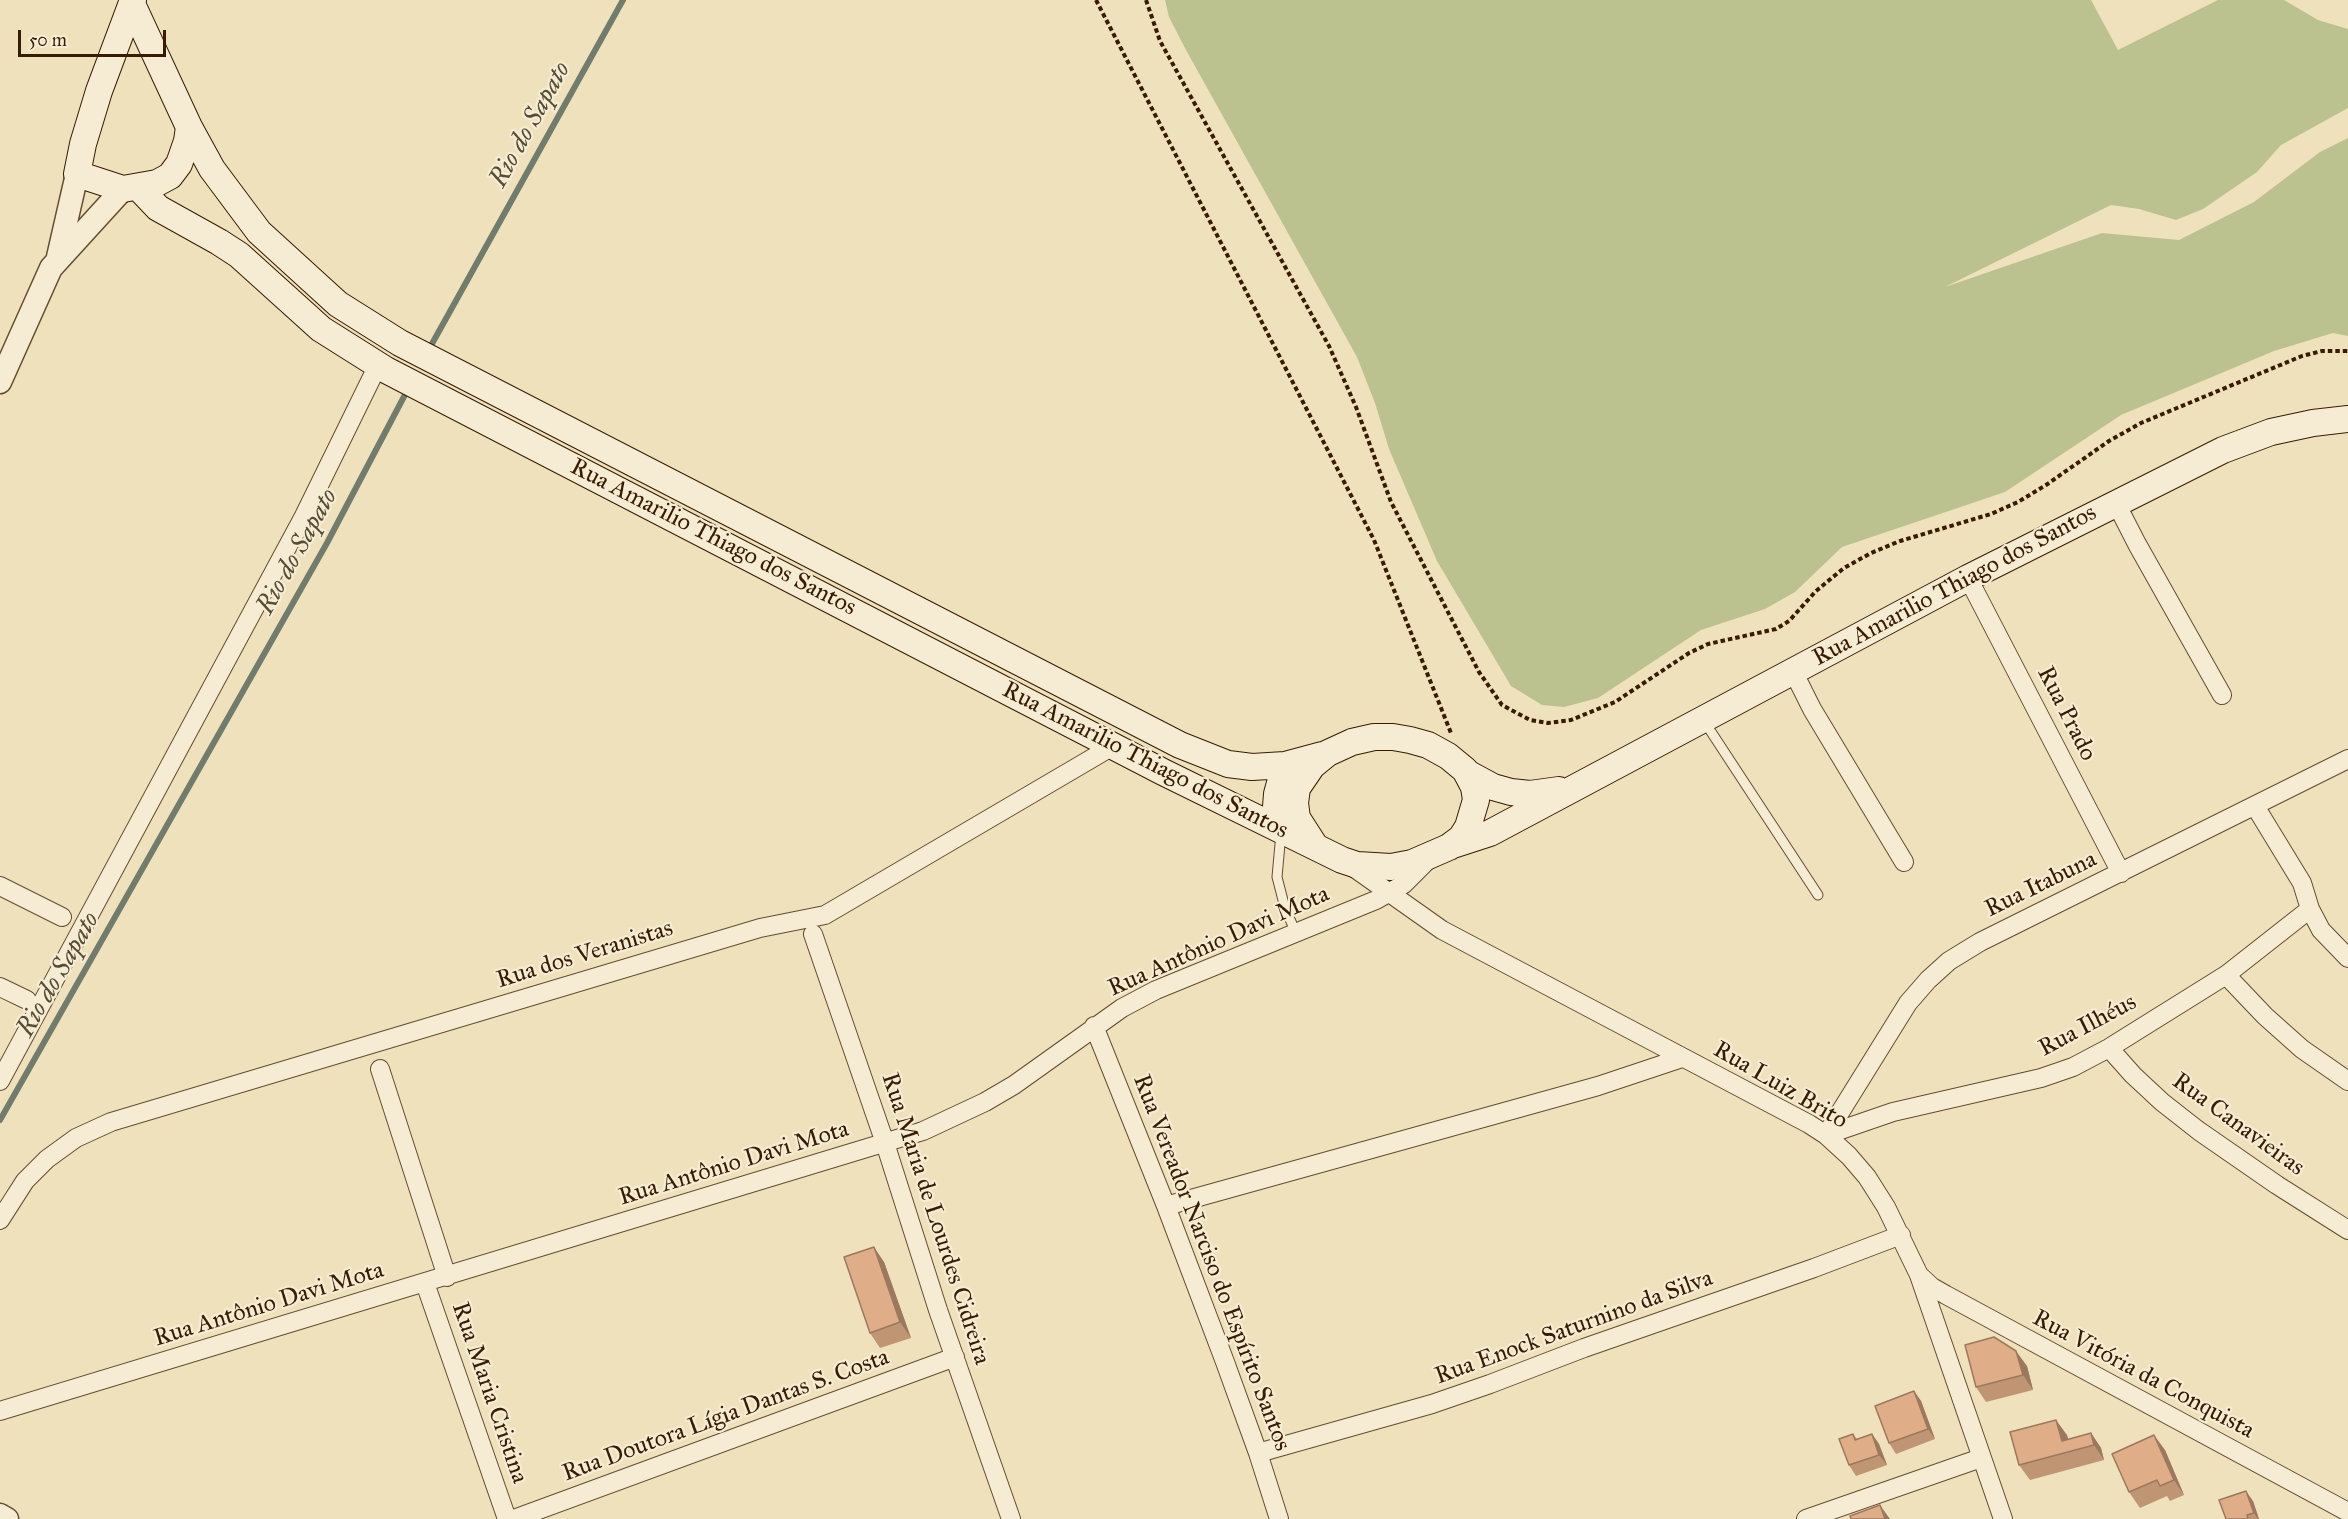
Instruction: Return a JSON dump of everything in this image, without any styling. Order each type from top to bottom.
[{"type":"main road","points":[[133,2],[99,92],[83,144],[77,174],[131,188],[158,183],[170,176],[179,164],[189,127]]},
{"type":"main road","name":"Rua Amarilio Thiago dos Santos","points":[[133,2],[189,127],[212,169],[259,232],[338,304],[400,342],[447,367],[1180,745],[1228,764],[1252,768],[1303,762],[1328,753]]},
{"type":"main road","name":"Rua Amarilio Thiago dos Santos","points":[[131,188],[158,208],[239,255],[321,328],[382,367],[1113,746],[1315,846]]},
{"type":"main road","name":"Rua Amarilio Thiago dos Santos","points":[[1441,851],[1490,833],[1968,578],[2223,450],[2261,435],[2313,423],[2348,419]]},
{"type":"main road","points":[[1374,737],[1401,738],[1428,746],[1448,756],[1467,772],[1474,787],[1476,800],[1473,813],[1461,838],[1441,851],[1412,863],[1391,867],[1357,865],[1342,860],[1315,846],[1297,818],[1294,803],[1297,788],[1303,777],[1328,753],[1352,742],[1374,737]]},
{"type":"main road","points":[[1281,830],[1276,807],[1285,765]]},
{"type":"main road","name":"Rua Amarilio Thiago dos Santos","points":[[1467,772],[1493,787],[1511,792],[1549,792],[1575,787]]},
{"type":"street","points":[[57,260],[77,174]]},
{"type":"street","points":[[0,382],[51,268],[131,188]]},
{"type":"street","points":[[0,1081],[382,367]]},
{"type":"street","points":[[2116,503],[2222,695]]},
{"type":"street","name":"Rua Prado","points":[[1968,578],[2121,873]]},
{"type":"street","points":[[1793,670],[1812,709],[1904,862]]},
{"type":"street","name":"Rua dos Veranistas","points":[[0,1220],[25,1181],[47,1159],[76,1138],[111,1122],[148,1109],[760,927],[825,915],[1113,746]]},
{"type":"street","name":"Rua Itabuna","points":[[1826,1135],[1908,1003],[1942,967],[1980,942],[2348,759]]},
{"type":"street","points":[[2255,806],[2302,883],[2310,909],[2321,930],[2348,958]]},
{"type":"street","name":"Rua Antônio Davi Mota","points":[[0,1411],[923,1131],[1014,1086],[1094,1026],[1122,1008],[1156,990],[1391,892],[1404,884],[1441,851]]},
{"type":"street","name":"Rua Luiz Brito","points":[[1342,860],[1391,892],[1422,918],[1442,930],[1826,1135],[1849,1156],[1867,1177],[1901,1235],[1919,1275],[2003,1519]]},
{"type":"street","points":[[0,886],[62,917]]},
{"type":"street","name":"Rua Ilhéus","points":[[1826,1135],[1893,1112],[2041,1078],[2073,1067],[2109,1048],[2226,975],[2310,909]]},
{"type":"street","name":"Rua Maria de Lourdes Cidreira","points":[[813,934],[1011,1519]]},
{"type":"street","points":[[2226,975],[2265,1017],[2302,1048],[2348,1081]]},
{"type":"street","points":[[0,987],[27,1000]]},
{"type":"street","name":"Rua Vereador Narciso do Espírito Santos","points":[[1094,1026],[1166,1206],[1258,1454],[1278,1519]]},
{"type":"street","name":"Rua Canavieiras","points":[[2109,1048],[2162,1102],[2199,1131],[2277,1185],[2348,1230]]},
{"type":"street","points":[[1166,1206],[1598,1086],[1682,1058]]},
{"type":"street","name":"Rua Maria Cristina","points":[[380,1069],[447,1277]]},
{"type":"street","name":"Rua Enock Saturnino da Silva","points":[[1258,1454],[1480,1388],[1584,1348],[1845,1257],[1901,1235]]},
{"type":"street","name":"Rua Vitória da Conquista","points":[[1919,1275],[1946,1296],[2348,1512]]},
{"type":"street","name":"Rua Maria Cristina","points":[[425,1283],[507,1519]]},
{"type":"street","name":"Rua Doutora Lígia Dantas S. Costa","points":[[514,1519],[955,1357]]},
{"type":"street","points":[[1806,1519],[1981,1458]]},
{"type":"street","points":[[0,1515],[7,1519]]},
{"type":"lane","points":[[1702,719],[1818,895]]},
{"type":"lane","points":[[1281,830],[1277,877],[1285,908],[1296,933]]},
{"type":"path","points":[[1096,0],[1374,540],[1392,580],[1467,772]]},
{"type":"path","points":[[1146,0],[1160,41],[1329,346],[1356,407],[1391,502],[1479,672],[1502,705],[1530,720],[1548,723],[1571,720],[1615,702],[1689,652],[1708,644],[1776,629],[1789,621],[1816,591],[1844,568],[1900,541],[1991,514],[2018,502],[2140,423],[2302,356],[2322,351],[2348,351]]},
{"type":"green space","points":[[1165,0],[2091,0],[2118,50],[2218,0],[2284,0],[2318,20],[2348,29],[2348,108],[2281,145],[2257,172],[2203,209],[2176,220],[2139,209],[2111,205],[1945,287],[2102,233],[2179,240],[2254,202],[2320,152],[2348,138],[2348,336],[2333,333],[2274,351],[2121,415],[2005,492],[1842,547],[1795,592],[1765,609],[1701,630],[1598,698],[1564,707],[1542,705],[1511,686],[1437,561],[1389,449],[1375,403],[1357,357],[1186,50],[1169,17]]},
{"type":"building","points":[[874,1247],[900,1322],[870,1333],[844,1257]]},
{"type":"building","points":[[1994,1337],[2016,1351],[2023,1375],[1976,1387],[1965,1345]]},
{"type":"building","points":[[1914,1391],[1928,1429],[1889,1443],[1875,1406]]},
{"type":"building","points":[[2056,1420],[2062,1441],[2091,1433],[2094,1445],[2019,1465],[2010,1432]]},
{"type":"building","points":[[1853,1434],[1855,1440],[1872,1434],[1879,1455],[1849,1465],[1839,1439]]},
{"type":"building","points":[[2154,1435],[2174,1480],[2160,1486],[2157,1480],[2129,1492],[2112,1454]]},
{"type":"building","points":[[2246,1491],[2254,1513],[2247,1515],[2248,1519],[2226,1519],[2219,1500]]},
{"type":"building","points":[[1880,1505],[1885,1519],[1851,1519],[1850,1516]]},
{"type":"waterway","name":"Rio do Sapato","points":[[428,351],[623,0]]},
{"type":"waterway","name":"Rio do Sapato","points":[[0,1120],[327,543],[408,389]]}]
